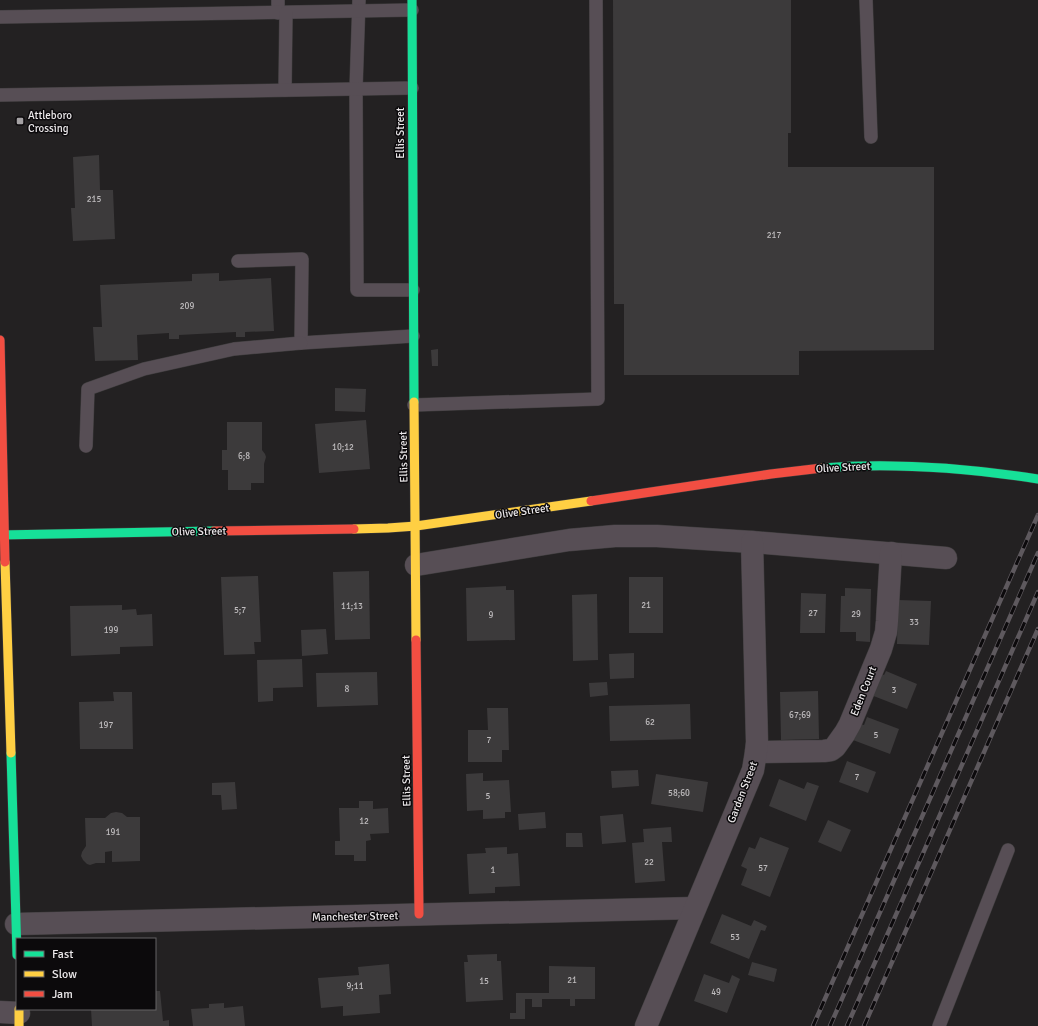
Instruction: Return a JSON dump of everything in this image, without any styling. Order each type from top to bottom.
[{"type":"main road","name":"Ellis Street","points":[[412,5],[413,336],[419,914]]},
{"type":"main road","points":[[0,340],[2,535],[16,938]]},
{"type":"main road","name":"Olive Street","points":[[2,535],[388,528],[416,526],[807,469],[864,466],[926,467],[966,469],[1038,479]]},
{"type":"street","points":[[416,565],[556,542],[636,535],[752,542],[946,558]]},
{"type":"street","name":"Garden Street","points":[[646,1026],[753,770],[756,752],[752,542]]},
{"type":"street","name":"Eden Court","points":[[756,752],[831,750],[840,741],[850,724],[883,641],[887,621],[891,553]]},
{"type":"street","name":"Manchester Street","points":[[16,924],[695,908]]},
{"type":"lane","points":[[414,405],[598,399],[596,0]]},
{"type":"lane","points":[[866,0],[871,137]]},
{"type":"lane","points":[[0,17],[412,5]]},
{"type":"lane","points":[[359,6],[356,89],[357,290],[413,290]]},
{"type":"lane","points":[[281,8],[285,90]]},
{"type":"lane","points":[[0,95],[412,88]]},
{"type":"lane","points":[[238,261],[302,259],[301,343]]},
{"type":"lane","points":[[86,446],[88,389],[144,369],[234,349],[413,336]]},
{"type":"lane","points":[[939,1026],[1008,850]]},
{"type":"building","points":[[613,0],[791,0],[791,133],[788,133],[788,167],[934,167],[934,350],[799,351],[799,375],[624,375],[624,304],[614,304]]},
{"type":"building","points":[[99,155],[100,190],[113,190],[115,239],[73,241],[71,208],[75,208],[73,157]]},
{"type":"building","points":[[219,273],[219,281],[271,278],[274,331],[245,332],[245,337],[236,337],[236,332],[179,335],[179,339],[169,339],[169,333],[137,335],[138,360],[95,361],[93,327],[102,327],[100,285],[192,281],[192,274]]},
{"type":"building","points":[[438,349],[438,366],[432,366],[431,350]]},
{"type":"building","points":[[335,388],[366,389],[365,412],[335,411]]},
{"type":"building","points":[[366,420],[370,469],[319,473],[315,424]]},
{"type":"building","points":[[227,422],[262,422],[262,450],[266,457],[264,464],[264,483],[251,483],[251,490],[228,490],[228,470],[222,470],[222,450],[227,450]]},
{"type":"building","points":[[369,571],[370,639],[335,640],[333,572]]},
{"type":"building","points":[[258,576],[261,642],[254,642],[255,654],[224,655],[221,577]]},
{"type":"building","points":[[629,577],[663,577],[663,633],[629,633]]},
{"type":"building","points":[[506,586],[506,590],[514,590],[515,640],[467,641],[466,588]]},
{"type":"building","points":[[845,588],[871,589],[870,642],[856,641],[856,632],[840,632],[841,596],[845,596]]},
{"type":"building","points":[[801,593],[826,594],[825,633],[800,633]]},
{"type":"building","points":[[597,594],[598,660],[573,661],[572,595]]},
{"type":"building","points":[[898,600],[931,601],[929,645],[897,644]]},
{"type":"building","points":[[122,605],[122,610],[136,609],[137,615],[152,614],[153,646],[120,647],[120,654],[71,656],[70,606]]},
{"type":"building","points":[[326,629],[328,654],[302,656],[301,630]]},
{"type":"building","points":[[634,653],[634,678],[610,679],[609,654]]},
{"type":"building","points":[[302,659],[303,687],[273,688],[273,701],[258,702],[257,660]]},
{"type":"building","points":[[886,671],[917,684],[907,709],[871,695],[880,673],[884,675]]},
{"type":"building","points":[[377,672],[378,705],[317,707],[316,673]]},
{"type":"building","points":[[607,682],[608,695],[590,697],[589,683]]},
{"type":"building","points":[[818,691],[819,739],[781,740],[780,692]]},
{"type":"building","points":[[113,692],[132,692],[133,749],[80,749],[79,702],[114,701]]},
{"type":"building","points":[[690,704],[691,739],[610,741],[609,706]]},
{"type":"building","points":[[487,708],[508,708],[509,750],[502,750],[502,762],[468,762],[468,730],[488,730]]},
{"type":"building","points":[[867,717],[899,729],[890,754],[853,740],[860,724],[864,725]]},
{"type":"building","points":[[847,761],[876,772],[868,793],[839,782]]},
{"type":"building","points":[[638,770],[639,786],[612,788],[611,771]]},
{"type":"building","points":[[483,773],[483,781],[509,780],[511,812],[505,812],[505,818],[483,819],[483,810],[467,811],[466,774]]},
{"type":"building","points":[[656,774],[708,782],[703,812],[651,804]]},
{"type":"building","points":[[779,779],[804,789],[807,782],[819,786],[806,821],[769,806]]},
{"type":"building","points":[[235,782],[237,809],[222,810],[221,795],[212,795],[212,783]]},
{"type":"building","points":[[359,801],[373,801],[373,809],[388,808],[389,833],[370,834],[371,840],[366,841],[366,861],[354,861],[354,855],[335,855],[335,841],[340,841],[339,808],[359,808]]},
{"type":"building","points":[[545,812],[546,828],[519,830],[518,814]]},
{"type":"building","points":[[111,813],[122,813],[127,817],[140,817],[140,861],[112,862],[112,851],[105,852],[105,863],[87,864],[81,856],[86,846],[85,818],[105,818]]},
{"type":"building","points":[[623,814],[626,842],[602,844],[600,816]]},
{"type":"building","points":[[828,820],[851,830],[841,852],[818,842]]},
{"type":"building","points":[[671,827],[672,842],[662,842],[665,881],[635,883],[632,843],[644,842],[643,829]]},
{"type":"building","points":[[566,833],[582,833],[583,847],[566,847]]},
{"type":"building","points":[[760,837],[789,848],[770,897],[741,885],[747,869],[741,866],[749,847],[755,849]]},
{"type":"building","points":[[507,847],[507,854],[518,853],[520,886],[495,887],[495,893],[469,894],[467,854],[486,853],[485,848]]},
{"type":"building","points":[[722,914],[751,926],[754,920],[767,926],[765,931],[761,930],[749,959],[710,943]]},
{"type":"building","points":[[497,954],[497,961],[501,961],[503,1000],[466,1002],[464,962],[468,962],[467,955]]},
{"type":"building","points":[[752,962],[777,969],[774,982],[748,975]]},
{"type":"building","points":[[389,964],[391,994],[379,995],[380,1013],[343,1016],[343,1006],[321,1008],[318,978],[359,975],[358,967]]},
{"type":"building","points":[[549,966],[595,967],[595,999],[575,999],[575,1006],[570,1006],[570,999],[542,999],[542,1007],[532,1007],[532,999],[525,999],[525,1019],[510,1019],[510,1013],[516,1013],[516,993],[549,993]]},
{"type":"building","points":[[704,974],[729,983],[732,975],[740,979],[727,1013],[694,1001]]},
{"type":"building","points":[[156,991],[160,991],[163,1021],[169,1020],[169,1026],[92,1026],[91,1010],[156,1010]]},
{"type":"building","points":[[224,1003],[224,1008],[243,1006],[245,1026],[193,1026],[191,1009],[209,1008],[209,1004]]},
{"type":"railway","points":[[813,1026],[1038,515]]},
{"type":"railway","points":[[830,1026],[1038,553]]},
{"type":"railway","points":[[847,1026],[1038,592]]},
{"type":"railway","points":[[864,1026],[1038,629]]},
{"type":"traffic: fast","points":[[412,0],[414,402]]},
{"type":"traffic: fast","points":[[822,468],[849,466],[930,467],[1038,479]]},
{"type":"traffic: fast","points":[[0,535],[214,531]]},
{"type":"traffic: fast","points":[[11,753],[16,938]]},
{"type":"traffic: slow","points":[[414,402],[416,640]]},
{"type":"traffic: slow","points":[[354,529],[416,526],[591,501]]},
{"type":"traffic: slow","points":[[5,562],[11,753]]},
{"type":"traffic: slow","points":[[19,1010],[19,1026]]},
{"type":"traffic: jam","points":[[0,340],[5,562]]},
{"type":"traffic: jam","points":[[591,501],[771,474],[822,468]]},
{"type":"traffic: jam","points":[[214,531],[354,529]]},
{"type":"traffic: jam","points":[[416,640],[419,914]]},
{"type":"place","name":"Attleboro Crossing","points":[[20,121]]}]
